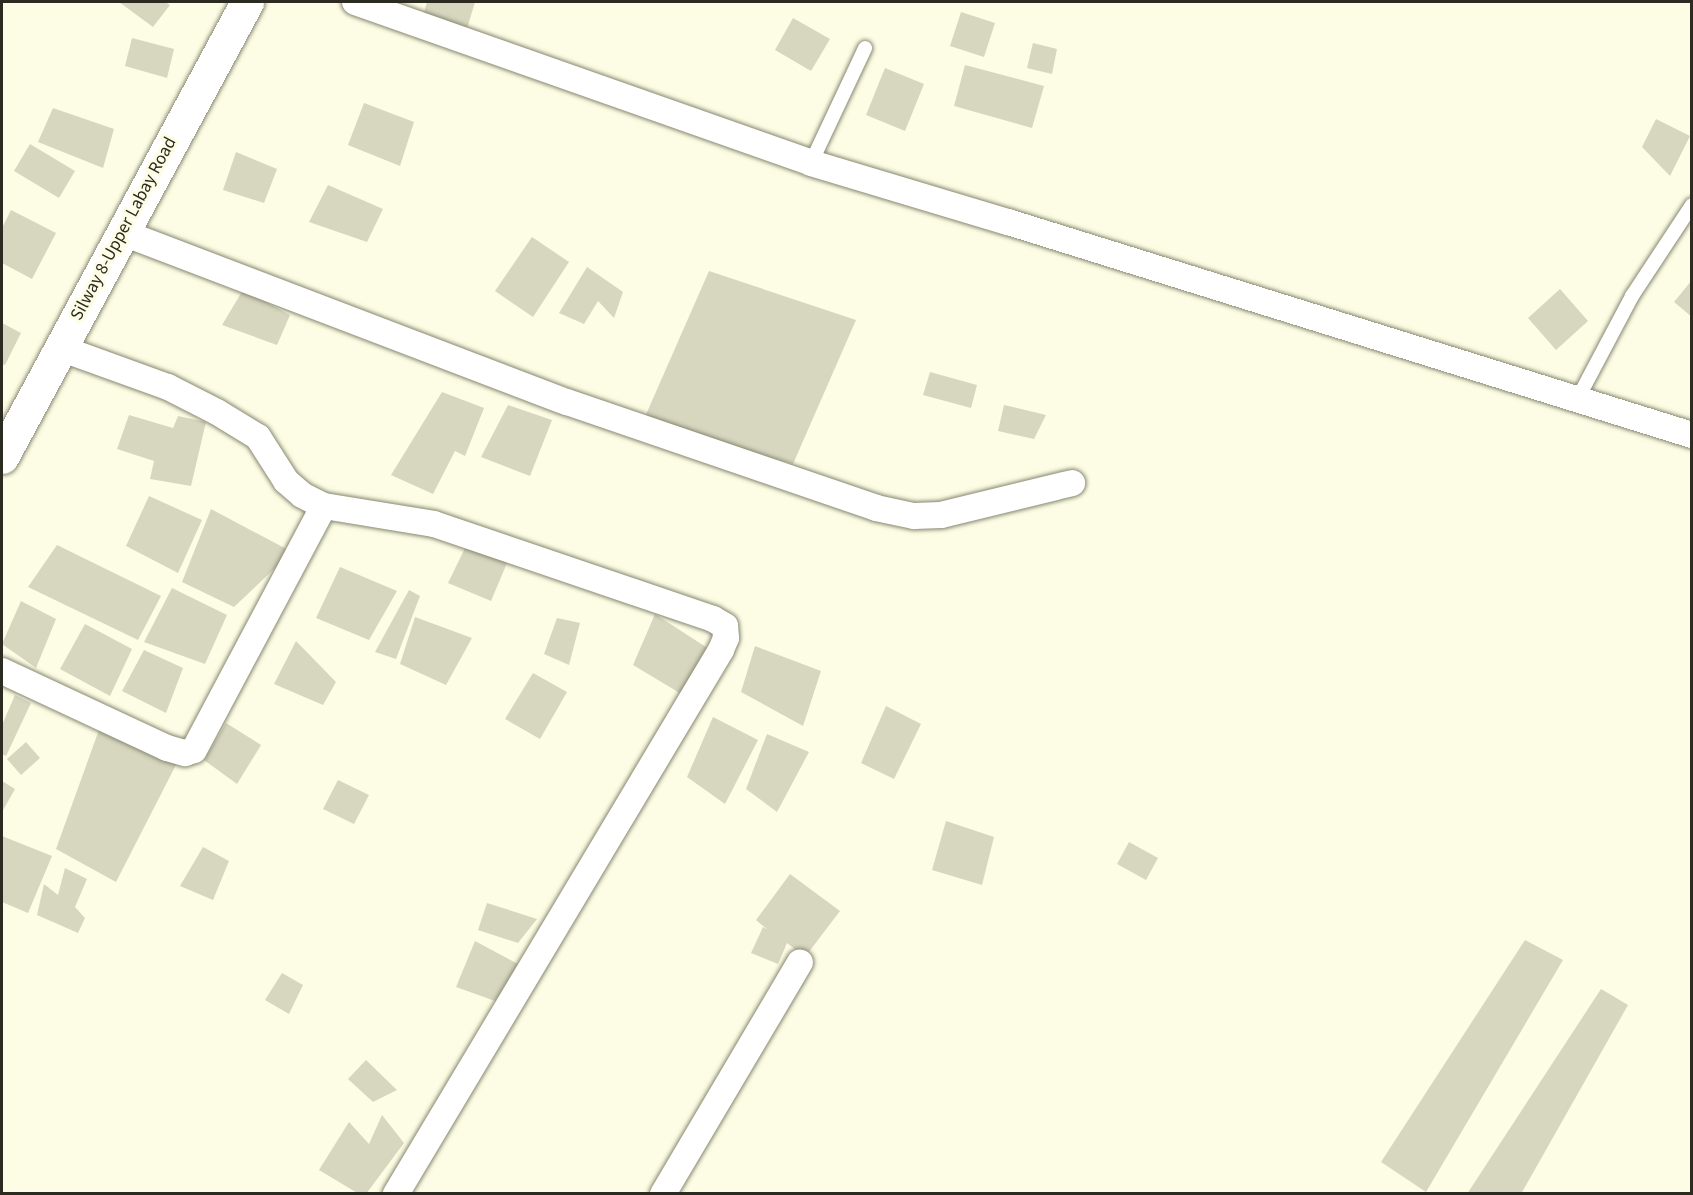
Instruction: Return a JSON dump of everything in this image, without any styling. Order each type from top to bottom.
[{"type":"main road","name":"Silway 8-Upper Labay Road","points":[[2,457],[247,2]]},
{"type":"street","points":[[355,2],[811,163],[1692,435]]},
{"type":"street","points":[[122,232],[567,402],[876,508],[914,516],[941,515],[1072,483]]},
{"type":"street","points":[[60,348],[168,387],[217,412],[258,437],[286,481],[302,495],[324,506],[434,524],[712,619],[725,626],[724,644],[710,670],[396,1194]]},
{"type":"street","points":[[2,671],[167,748],[186,753],[194,750],[324,506]]},
{"type":"street","points":[[663,1194],[800,962]]},
{"type":"lane","points":[[811,163],[865,48]]},
{"type":"lane","points":[[1577,400],[1632,296],[1692,205]]},
{"type":"building","points":[[119,2],[165,2],[170,5],[153,27]]},
{"type":"building","points":[[427,2],[475,2],[466,32],[424,13]]},
{"type":"building","points":[[961,12],[995,23],[984,57],[950,46]]},
{"type":"building","points":[[793,18],[830,39],[811,71],[775,50]]},
{"type":"building","points":[[132,38],[174,49],[167,78],[125,66]]},
{"type":"building","points":[[1033,43],[1057,49],[1052,74],[1027,68]]},
{"type":"building","points":[[965,65],[1044,86],[1032,128],[954,106]]},
{"type":"building","points":[[885,68],[924,84],[905,131],[866,115]]},
{"type":"building","points":[[364,103],[414,122],[400,166],[348,145]]},
{"type":"building","points":[[53,108],[114,129],[103,168],[38,142]]},
{"type":"building","points":[[1656,119],[1690,136],[1670,176],[1642,147]]},
{"type":"building","points":[[30,144],[75,171],[59,198],[14,171]]},
{"type":"building","points":[[236,152],[277,169],[264,203],[223,190]]},
{"type":"building","points":[[328,185],[383,209],[367,242],[309,222]]},
{"type":"building","points":[[11,210],[56,233],[32,279],[2,263],[2,228]]},
{"type":"building","points":[[532,237],[569,262],[533,317],[495,291]]},
{"type":"building","points":[[587,267],[623,292],[614,318],[598,301],[584,324],[559,313]]},
{"type":"building","points":[[709,271],[856,320],[793,464],[644,419]]},
{"type":"building","points":[[1692,280],[1692,317],[1674,302]]},
{"type":"building","points":[[1560,289],[1588,321],[1556,350],[1528,318]]},
{"type":"building","points":[[243,290],[290,315],[277,345],[222,325]]},
{"type":"building","points":[[2,323],[21,333],[5,365],[2,364]]},
{"type":"building","points":[[930,372],[977,385],[971,408],[923,395]]},
{"type":"building","points":[[442,392],[484,408],[465,456],[455,451],[433,494],[391,475]]},
{"type":"building","points":[[508,405],[552,420],[530,476],[481,457]]},
{"type":"building","points":[[1004,405],[1046,415],[1034,439],[998,431]]},
{"type":"building","points":[[129,415],[173,428],[178,416],[206,422],[191,486],[150,479],[154,461],[117,449]]},
{"type":"building","points":[[149,496],[202,520],[178,573],[126,546]]},
{"type":"building","points":[[211,509],[292,552],[234,607],[182,582]]},
{"type":"building","points":[[467,544],[507,563],[491,601],[448,583]]},
{"type":"building","points":[[57,545],[161,596],[138,640],[28,587]]},
{"type":"building","points":[[340,567],[397,591],[369,640],[316,618]]},
{"type":"building","points":[[172,588],[227,615],[205,664],[144,642]]},
{"type":"building","points":[[409,590],[420,596],[396,659],[375,652]]},
{"type":"building","points":[[21,601],[56,619],[36,668],[2,644]]},
{"type":"building","points":[[655,614],[709,649],[683,695],[633,665]]},
{"type":"building","points":[[415,617],[472,638],[446,685],[400,664]]},
{"type":"building","points":[[557,618],[580,623],[569,665],[544,654]]},
{"type":"building","points":[[85,624],[132,649],[110,696],[60,669]]},
{"type":"building","points":[[296,641],[336,682],[323,705],[274,684]]},
{"type":"building","points":[[755,646],[821,671],[803,726],[741,692]]},
{"type":"building","points":[[144,650],[183,668],[166,713],[122,691]]},
{"type":"building","points":[[533,673],[567,692],[540,739],[505,719]]},
{"type":"building","points":[[15,695],[31,703],[6,756],[2,754],[2,725]]},
{"type":"building","points":[[886,706],[921,724],[894,779],[861,763]]},
{"type":"building","points":[[713,717],[758,740],[725,804],[687,777]]},
{"type":"building","points":[[226,723],[261,745],[237,784],[204,760]]},
{"type":"building","points":[[100,727],[179,759],[116,882],[56,849]]},
{"type":"building","points":[[767,734],[809,752],[777,812],[746,789]]},
{"type":"building","points":[[26,742],[40,758],[21,775],[7,759]]},
{"type":"building","points":[[338,780],[369,795],[354,824],[323,809]]},
{"type":"building","points":[[2,781],[15,789],[2,812]]},
{"type":"building","points":[[946,821],[994,837],[982,885],[932,870]]},
{"type":"building","points":[[2,836],[52,856],[28,913],[2,902]]},
{"type":"building","points":[[1129,842],[1158,858],[1146,880],[1117,864]]},
{"type":"building","points":[[203,847],[229,861],[213,900],[180,886]]},
{"type":"building","points":[[65,868],[87,879],[75,907],[85,918],[78,933],[37,915],[44,884],[58,895]]},
{"type":"building","points":[[790,874],[840,911],[805,957],[787,943],[778,964],[751,953],[763,927],[768,930],[756,920]]},
{"type":"building","points":[[487,903],[537,919],[518,943],[478,930]]},
{"type":"building","points":[[1525,940],[1563,960],[1426,1192],[1381,1162]]},
{"type":"building","points":[[475,941],[518,964],[495,1001],[456,987]]},
{"type":"building","points":[[282,973],[303,985],[289,1014],[265,1000]]},
{"type":"building","points":[[1601,989],[1628,1005],[1521,1194],[1467,1194]]},
{"type":"building","points":[[366,1060],[397,1090],[373,1102],[348,1079]]},
{"type":"building","points":[[382,1115],[404,1143],[366,1194],[359,1194],[319,1170],[349,1122],[369,1144]]}]
